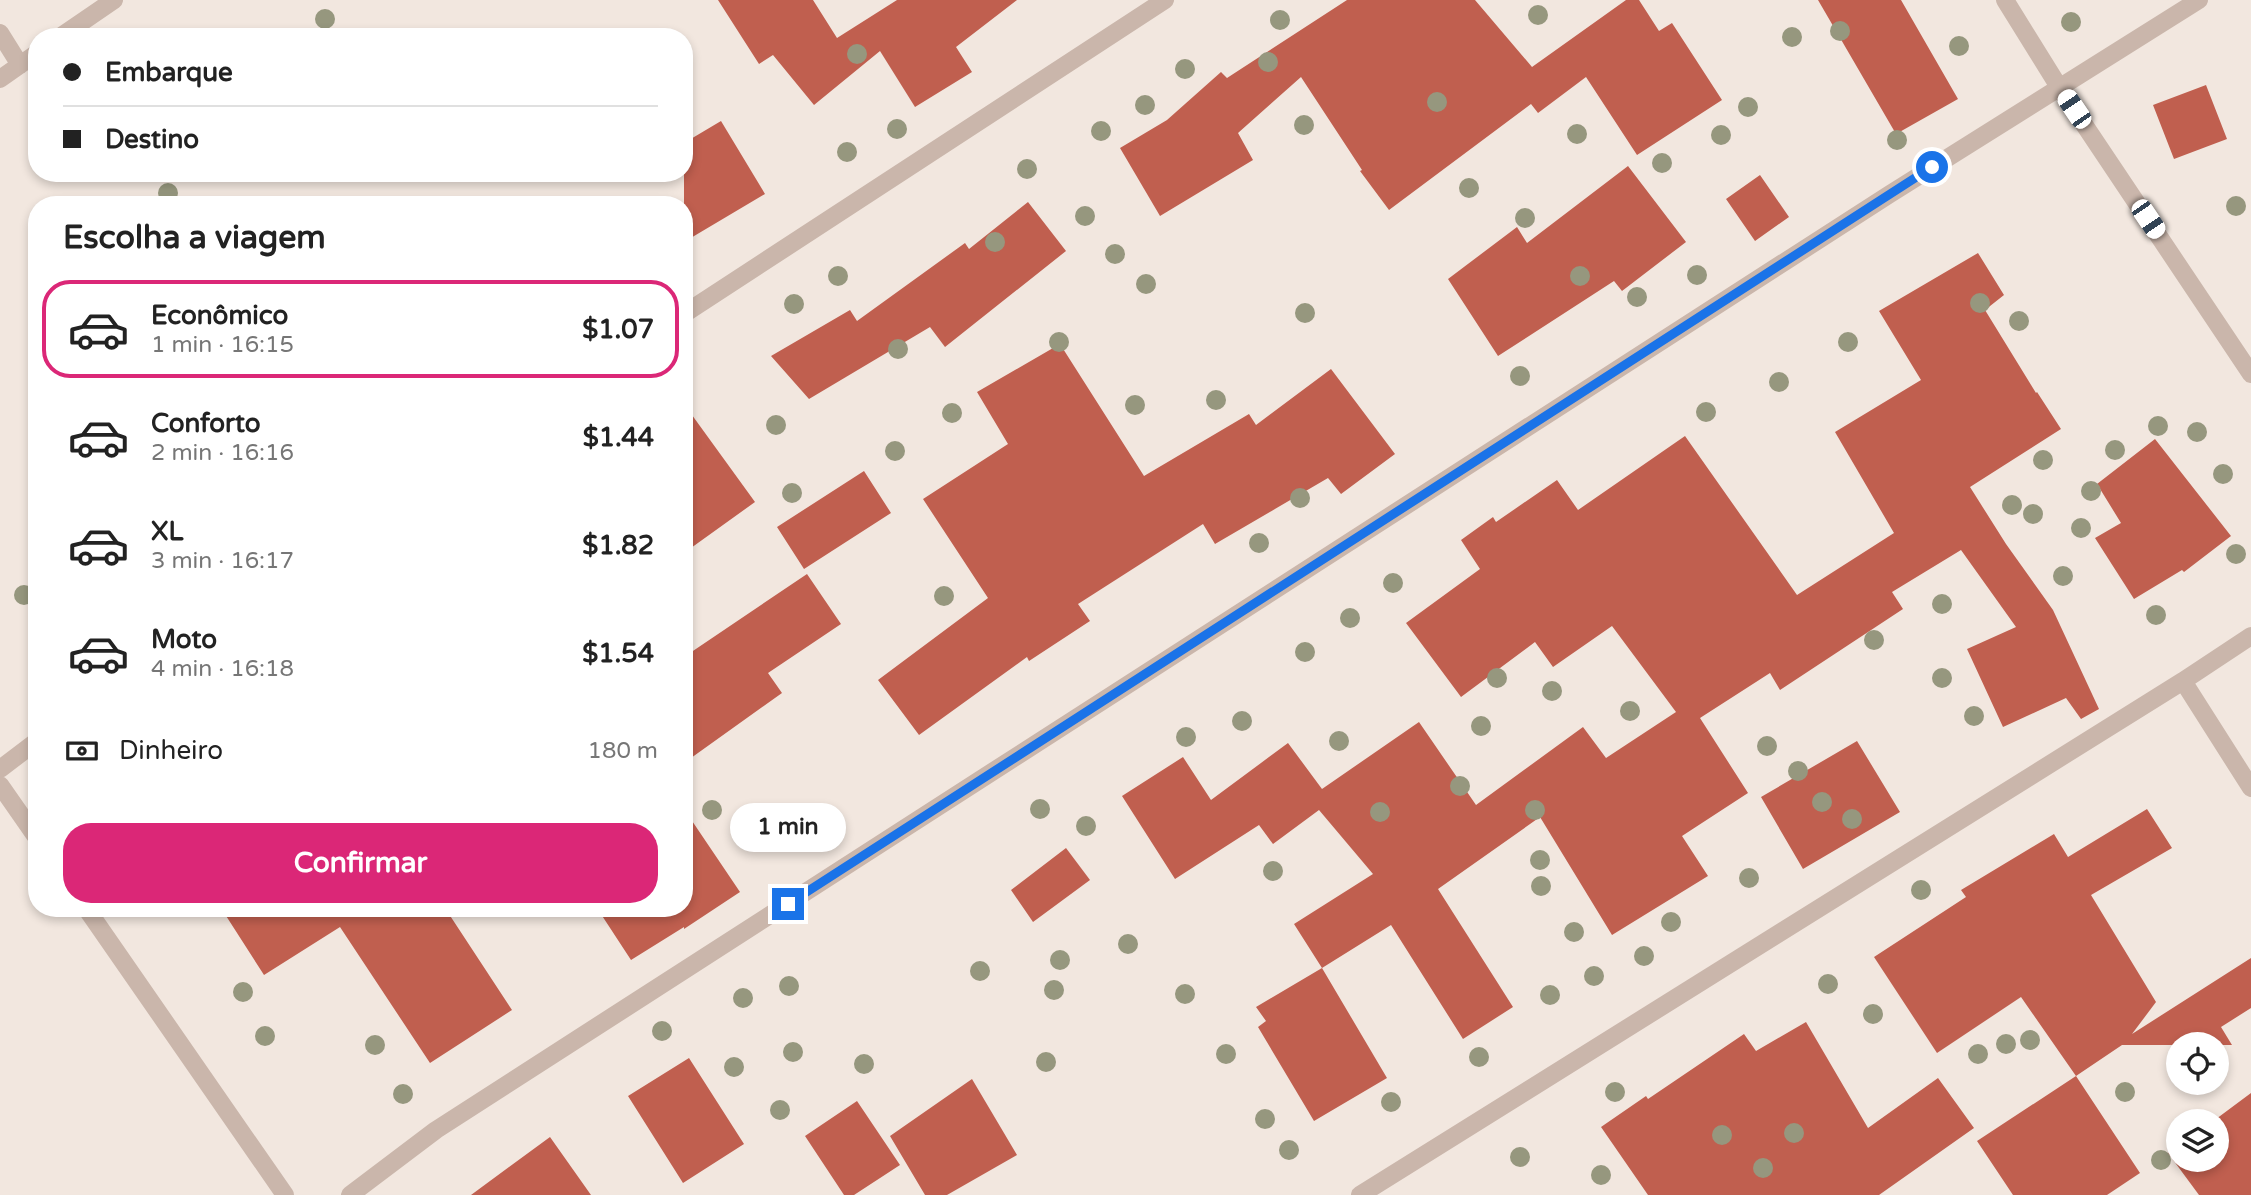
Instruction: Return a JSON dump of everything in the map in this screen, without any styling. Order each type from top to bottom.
[{"type":"street","points":[[73,28],[114,0]]},
{"type":"street","points":[[693,308],[1165,0]]},
{"type":"street","points":[[2005,0],[2059,87],[2251,374]]},
{"type":"street","points":[[350,1195],[436,1130],[2059,87],[2199,0]]},
{"type":"street","points":[[0,33],[20,65]]},
{"type":"street","points":[[0,79],[28,59]]},
{"type":"street","points":[[1360,1195],[2251,636]]},
{"type":"street","points":[[2183,681],[2251,788]]},
{"type":"street","points":[[0,769],[28,748]]},
{"type":"street","points":[[0,785],[28,825]]},
{"type":"street","points":[[92,917],[285,1195]]},
{"type":"building","points":[[718,0],[813,0],[837,38],[897,0],[1017,0],[956,47],[972,72],[915,107],[880,51],[814,105],[773,55],[759,64]]},
{"type":"building","points":[[1347,0],[1475,0],[1532,67],[1626,0],[1639,0],[1659,31],[1672,23],[1722,100],[1637,155],[1586,77],[1538,113],[1531,104],[1389,210],[1360,171],[1362,170],[1301,77],[1238,133],[1253,160],[1160,216],[1120,148],[1167,120],[1221,72],[1227,78]]},
{"type":"building","points":[[1818,0],[1901,0],[1958,99],[1896,134]]},
{"type":"building","points":[[2206,85],[2227,139],[2174,159],[2153,105]]},
{"type":"building","points":[[721,121],[765,194],[693,237],[693,196],[684,196],[684,182],[693,182],[693,138]]},
{"type":"building","points":[[1628,166],[1686,242],[1622,291],[1614,281],[1498,356],[1448,279],[1517,227],[1527,243]]},
{"type":"building","points":[[1760,175],[1789,217],[1755,241],[1726,199]]},
{"type":"building","points":[[1028,202],[1066,251],[945,347],[930,327],[809,399],[771,356],[850,310],[857,321],[965,243],[969,249]]},
{"type":"building","points":[[1978,253],[2004,295],[1985,310],[2061,429],[1970,487],[2053,610],[2099,709],[2081,719],[2066,698],[2003,727],[1967,649],[2016,627],[1961,550],[1892,592],[1903,609],[1780,690],[1770,673],[1700,718],[1748,793],[1682,836],[1708,876],[1612,935],[1540,817],[1438,889],[1513,1007],[1463,1039],[1391,925],[1322,968],[1294,924],[1373,874],[1319,810],[1273,844],[1259,825],[1175,879],[1122,796],[1183,757],[1211,800],[1288,743],[1322,789],[1419,722],[1476,805],[1583,727],[1606,758],[1676,712],[1612,626],[1553,667],[1535,642],[1461,697],[1406,623],[1480,569],[1461,540],[1493,517],[1496,522],[1557,480],[1578,510],[1685,436],[1797,595],[1894,533],[1835,432],[1921,380],[1879,311]]},
{"type":"building","points":[[1060,344],[1144,476],[1249,414],[1256,425],[1331,369],[1395,454],[1341,494],[1328,478],[1215,544],[1203,524],[1078,604],[1090,621],[1029,661],[1027,657],[919,735],[878,680],[988,598],[923,499],[1008,444],[977,392]]},
{"type":"building","points":[[693,416],[755,502],[693,547]]},
{"type":"building","points":[[2155,439],[2231,536],[2184,572],[2182,570],[2134,599],[2095,538],[2121,523],[2097,484]]},
{"type":"building","points":[[864,471],[891,513],[804,569],[777,527]]},
{"type":"building","points":[[807,574],[841,624],[768,673],[782,693],[693,757],[693,651]]},
{"type":"building","points":[[1857,741],[1900,812],[1803,869],[1761,797]]},
{"type":"building","points":[[2147,809],[2172,848],[2091,895],[2156,1002],[2132,1034],[2251,958],[2251,1008],[2221,1027],[2224,1032],[2166,1032],[2166,1045],[2122,1045],[2076,1076],[2021,997],[1937,1053],[1874,957],[1966,897],[1961,890],[2054,834],[2068,857]]},
{"type":"building","points":[[693,822],[740,892],[631,960],[603,917],[693,917]]},
{"type":"building","points":[[1066,848],[1090,880],[1033,922],[1011,890]]},
{"type":"building","points":[[227,917],[451,917],[512,1010],[430,1063],[340,927],[264,975]]},
{"type":"building","points":[[1322,968],[1387,1078],[1314,1121],[1258,1027],[1266,1021],[1256,1007]]},
{"type":"building","points":[[1806,1022],[1868,1128],[1938,1078],[1974,1128],[1879,1195],[1648,1195],[1601,1127],[1646,1096],[1648,1099],[1744,1034],[1756,1051]]},
{"type":"building","points":[[689,1058],[744,1144],[683,1183],[628,1096]]},
{"type":"building","points":[[2076,1076],[2140,1173],[2107,1195],[2013,1195],[1977,1141]]},
{"type":"building","points":[[972,1079],[1017,1155],[947,1195],[925,1195],[890,1136]]},
{"type":"building","points":[[2251,1093],[2251,1195],[2199,1195],[2182,1172],[2229,1172],[2229,1109]]},
{"type":"building","points":[[857,1101],[900,1165],[854,1195],[844,1195],[805,1136]]},
{"type":"building","points":[[550,1137],[591,1195],[471,1195]]},
{"type":"route","points":[[788,904],[1932,167]]}]
